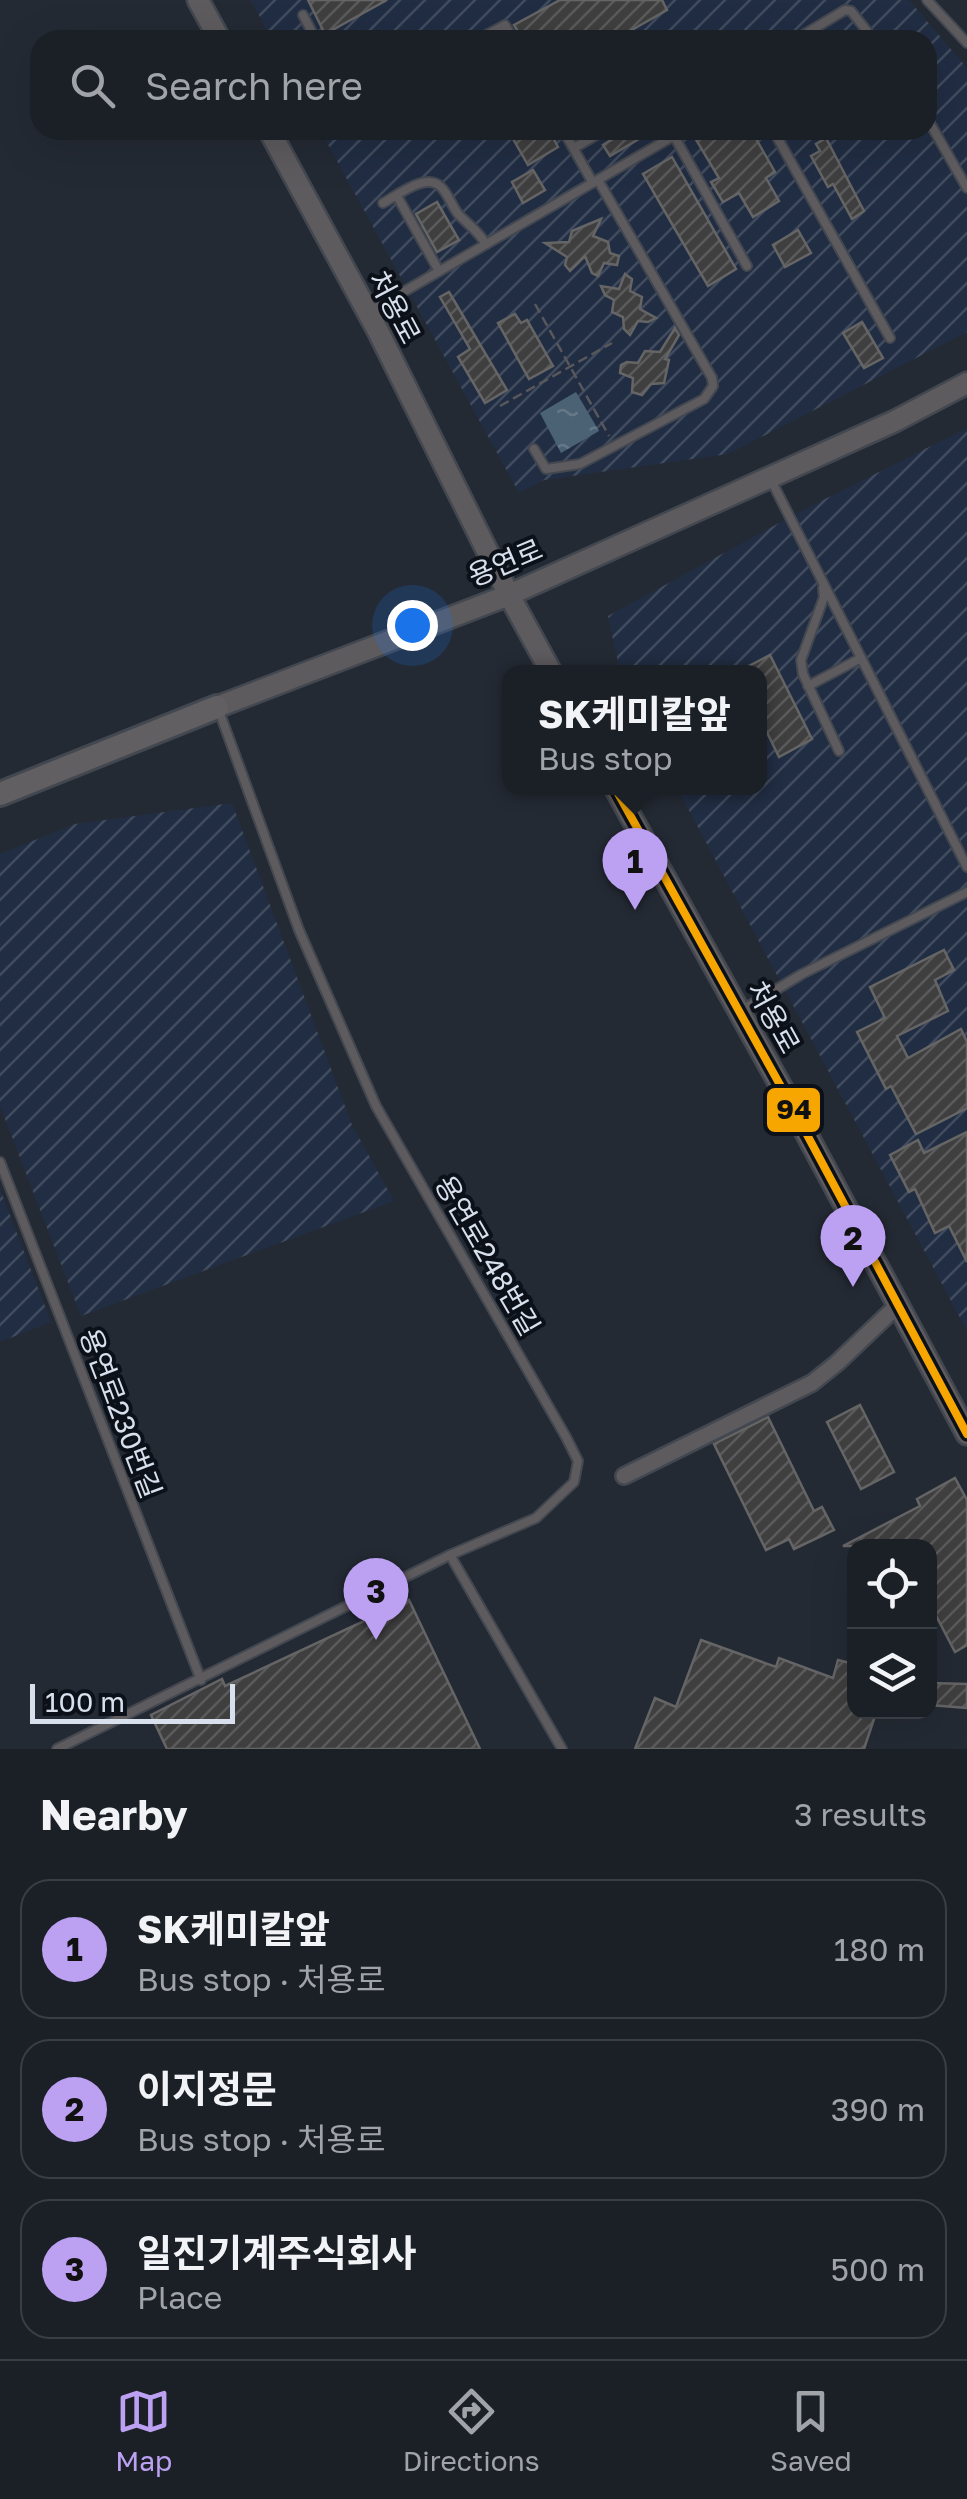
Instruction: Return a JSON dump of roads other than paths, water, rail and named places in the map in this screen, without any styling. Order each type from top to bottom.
[{"type":"main road","name":"용연로","points":[[0,794],[218,707]]},
{"type":"street","points":[[198,0],[214,30]]},
{"type":"street","name":"처용로","points":[[274,140],[368,312],[547,665]]},
{"type":"street","name":"용연로","points":[[218,707],[509,595],[895,421],[967,382]]},
{"type":"street","name":"처용로","points":[[619,795],[967,1434]]},
{"type":"street","points":[[624,1476],[812,1383],[838,1364],[898,1305]]},
{"type":"lane","points":[[927,0],[967,44]]},
{"type":"lane","points":[[810,30],[836,12],[846,10],[866,30]]},
{"type":"lane","points":[[303,14],[311,30]]},
{"type":"lane","points":[[937,136],[967,188]]},
{"type":"lane","points":[[534,449],[542,465],[552,470],[580,464],[704,399],[713,386],[712,378],[570,140]]},
{"type":"lane","points":[[574,148],[588,140]]},
{"type":"lane","points":[[368,312],[667,140]]},
{"type":"lane","points":[[676,140],[747,266]]},
{"type":"lane","points":[[779,140],[890,338]]},
{"type":"lane","points":[[383,204],[424,182],[433,182],[441,187],[461,217],[475,226],[486,244]]},
{"type":"lane","points":[[398,196],[439,271]]},
{"type":"lane","points":[[769,476],[967,867]]},
{"type":"lane","points":[[823,584],[824,597],[801,660],[802,674],[839,752]]},
{"type":"lane","points":[[808,686],[861,658]]},
{"type":"lane","name":"용연로248번길","points":[[57,1749],[450,1555],[536,1518],[574,1482],[578,1461],[376,1106],[300,930],[218,707]]},
{"type":"lane","points":[[740,1012],[802,974],[967,892]]},
{"type":"lane","name":"용연로230번길","points":[[0,1162],[200,1680]]},
{"type":"lane","points":[[450,1555],[562,1749]]},
{"type":"water","points":[[576,392],[599,431],[561,453],[540,413]]},
{"type":"place","name":"SK케미칼앞","points":[[635,910]]},
{"type":"place","name":"이지정문","points":[[853,1287]]},
{"type":"place","name":"일진기계주식회사","points":[[376,1640]]}]
